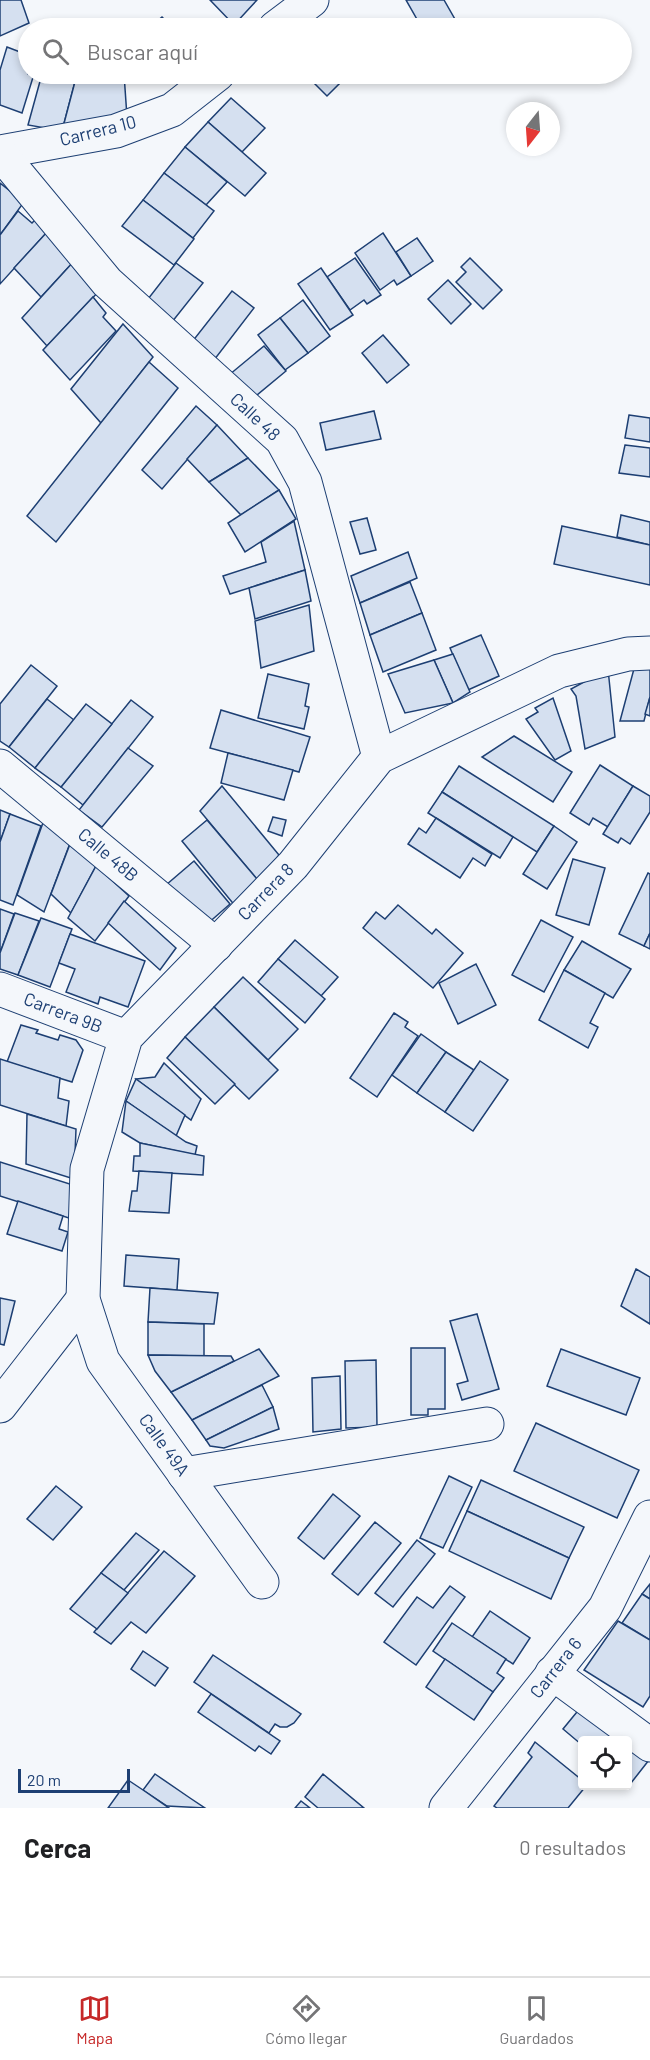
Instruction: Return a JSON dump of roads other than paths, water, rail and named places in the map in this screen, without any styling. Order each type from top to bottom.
[{"type":"street","points":[[288,18],[312,0]]},
{"type":"street","name":"Carrera 10","points":[[0,153],[116,131],[172,110],[205,84]]},
{"type":"street","name":"Calle 48","points":[[0,153],[107,282],[282,440],[305,483],[379,757]]},
{"type":"street","name":"Carrera 8","points":[[83,1299],[87,1169],[126,1037],[293,865],[379,757],[559,671],[628,654],[650,653]]},
{"type":"street","name":"Calle 48B","points":[[0,766],[216,945]]},
{"type":"street","name":"Carrera 9B","points":[[0,989],[126,1037]]},
{"type":"street","points":[[0,1406],[83,1299]]},
{"type":"street","name":"Calle 49A","points":[[83,1299],[103,1361],[262,1581]]},
{"type":"street","points":[[184,1474],[487,1424]]},
{"type":"street","name":"Carrera 6","points":[[446,1808],[604,1608],[650,1517]]},
{"type":"street","points":[[552,1673],[650,1745]]}]
